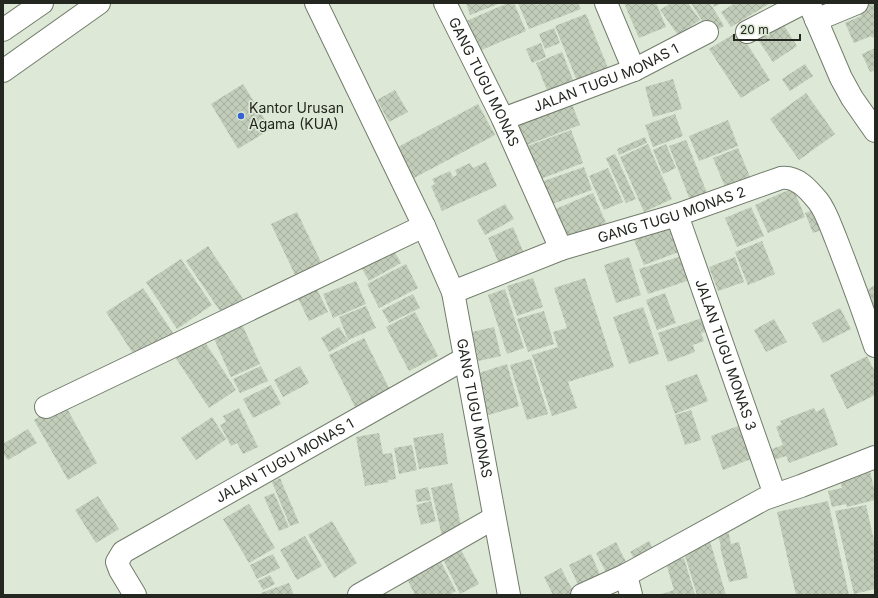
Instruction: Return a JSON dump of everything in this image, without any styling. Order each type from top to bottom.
[{"type":"street","points":[[3,30],[42,3]]},
{"type":"street","points":[[3,71],[99,3]]},
{"type":"street","name":"GANG TUGU MONAS","points":[[316,3],[424,226],[453,292],[464,359],[509,595]]},
{"type":"street","name":"GANG TUGU MONAS","points":[[445,3],[503,119],[561,249]]},
{"type":"street","points":[[606,3],[634,70]]},
{"type":"street","points":[[747,32],[803,3]]},
{"type":"street","points":[[857,3],[813,12],[841,78],[852,98],[875,131]]},
{"type":"street","name":"JALAN TUGU MONAS 1","points":[[503,119],[634,70],[707,32]]},
{"type":"street","name":"GANG TUGU MONAS 2","points":[[453,292],[561,249],[677,215],[781,178],[789,177],[797,180],[819,202],[854,285],[875,346]]},
{"type":"street","name":"JALAN TUGU MONAS 3","points":[[677,215],[775,495]]},
{"type":"street","points":[[46,407],[424,226]]},
{"type":"street","name":"JALAN TUGU MONAS 1","points":[[135,595],[117,562],[123,552],[464,359]]},
{"type":"street","points":[[582,595],[628,585],[764,499],[802,486],[875,457]]},
{"type":"street","points":[[359,595],[494,518]]},
{"type":"building","points":[[466,3],[501,3],[470,15]]},
{"type":"building","points":[[508,3],[514,3],[526,31],[477,52],[464,22]]},
{"type":"building","points":[[518,3],[537,3],[537,5],[542,3],[578,3],[581,9],[529,29]]},
{"type":"building","points":[[624,3],[656,3],[666,27],[639,38]]},
{"type":"building","points":[[671,3],[688,3],[700,20],[678,35],[660,10]]},
{"type":"building","points":[[691,3],[710,3],[724,26],[710,34]]},
{"type":"building","points":[[712,3],[722,3],[714,7]]},
{"type":"building","points":[[735,3],[770,3],[731,27],[721,12]]},
{"type":"building","points":[[875,3],[875,36],[872,38],[871,36],[854,43],[845,23],[861,16],[858,10]]},
{"type":"building","points":[[586,14],[608,68],[577,81],[555,26]]},
{"type":"building","points":[[783,24],[797,46],[773,62],[758,40]]},
{"type":"building","points":[[554,28],[560,43],[545,49],[539,34]]},
{"type":"building","points":[[739,31],[770,80],[741,98],[709,49]]},
{"type":"building","points":[[541,43],[546,57],[532,63],[526,49]]},
{"type":"building","points":[[875,48],[875,70],[870,72],[862,54]]},
{"type":"building","points":[[562,52],[573,80],[547,90],[536,63]]},
{"type":"building","points":[[805,64],[813,76],[790,91],[782,79]]},
{"type":"building","points":[[673,79],[682,109],[653,117],[645,87]]},
{"type":"building","name":"Kantor Urusan Agama (KUA)","points":[[243,84],[271,129],[238,149],[211,104]]},
{"type":"building","points":[[395,90],[408,112],[389,122],[377,100]]},
{"type":"building","points":[[806,93],[835,134],[799,160],[770,119]]},
{"type":"building","points":[[478,104],[495,135],[414,178],[398,147]]},
{"type":"building","points":[[572,104],[580,125],[519,148],[511,127]]},
{"type":"building","points":[[675,114],[683,136],[653,147],[645,125]]},
{"type":"building","points":[[728,120],[738,146],[699,161],[689,136]]},
{"type":"building","points":[[571,130],[583,163],[535,181],[522,148]]},
{"type":"building","points":[[645,137],[647,143],[619,155],[617,149]]},
{"type":"building","points":[[686,140],[707,193],[690,200],[669,146]]},
{"type":"building","points":[[648,144],[672,199],[644,212],[620,157]]},
{"type":"building","points":[[666,144],[676,168],[663,174],[653,150]]},
{"type":"building","points":[[738,148],[750,177],[725,187],[713,158]]},
{"type":"building","points":[[615,154],[636,199],[626,203],[606,158]]},
{"type":"building","points":[[486,162],[497,186],[442,211],[431,186],[435,184],[432,179],[450,171],[453,177],[457,175],[455,170],[470,163],[473,168]]},
{"type":"building","points":[[584,167],[592,190],[549,205],[541,182]]},
{"type":"building","points":[[608,168],[623,202],[604,210],[589,176]]},
{"type":"building","points":[[793,188],[805,217],[768,233],[755,205]]},
{"type":"building","points":[[593,193],[606,223],[563,241],[551,211]]},
{"type":"building","points":[[505,204],[514,219],[485,235],[477,220]]},
{"type":"building","points":[[751,207],[764,236],[737,247],[725,218]]},
{"type":"building","points":[[819,208],[827,228],[813,233],[805,213]]},
{"type":"building","points":[[297,212],[321,262],[295,275],[271,224]]},
{"type":"building","points":[[675,225],[684,250],[644,265],[634,240]]},
{"type":"building","points":[[513,227],[525,256],[500,266],[488,238]]},
{"type":"building","points":[[762,241],[775,274],[748,285],[735,252]]},
{"type":"building","points":[[208,246],[245,302],[224,317],[186,261]]},
{"type":"building","points":[[393,249],[401,263],[369,281],[361,267]]},
{"type":"building","points":[[682,256],[690,280],[648,294],[639,269]]},
{"type":"building","points":[[629,257],[641,295],[616,303],[604,265]]},
{"type":"building","points":[[735,257],[744,282],[718,291],[709,267]]},
{"type":"building","points":[[181,259],[212,305],[177,329],[146,282]]},
{"type":"building","points":[[406,264],[418,288],[379,308],[367,284]]},
{"type":"building","points":[[533,278],[543,307],[517,316],[507,286]]},
{"type":"building","points":[[585,278],[614,367],[568,382],[577,408],[552,416],[532,355],[558,347],[553,332],[567,328],[554,288]]},
{"type":"building","points":[[356,281],[366,304],[333,318],[323,294]]},
{"type":"building","points":[[314,283],[328,312],[309,321],[295,292]]},
{"type":"building","points":[[875,285],[875,309],[864,292]]},
{"type":"building","points":[[143,288],[175,336],[138,361],[106,312]]},
{"type":"building","points":[[505,289],[524,348],[507,354],[488,295]]},
{"type":"building","points":[[665,293],[676,323],[657,330],[646,300]]},
{"type":"building","points":[[413,294],[420,308],[389,323],[382,310]]},
{"type":"building","points":[[366,306],[376,328],[348,340],[339,317]]},
{"type":"building","points":[[643,307],[659,354],[629,364],[613,317]]},
{"type":"building","points":[[840,308],[851,329],[823,343],[812,323]]},
{"type":"building","points":[[544,311],[554,344],[528,352],[517,319]]},
{"type":"building","points":[[415,312],[438,356],[409,371],[386,327]]},
{"type":"building","points":[[705,317],[710,331],[702,333],[699,327],[704,341],[693,345],[695,352],[668,362],[658,333]]},
{"type":"building","points":[[774,319],[787,342],[766,352],[754,330]]},
{"type":"building","points":[[241,322],[260,364],[231,377],[212,334]]},
{"type":"building","points":[[339,327],[348,341],[329,352],[321,338]]},
{"type":"building","points":[[494,327],[501,356],[478,361],[472,332]]},
{"type":"building","points":[[364,338],[392,394],[357,411],[329,355]]},
{"type":"building","points":[[203,339],[236,390],[209,408],[175,357]]},
{"type":"building","points":[[867,356],[875,372],[875,395],[847,409],[830,375]]},
{"type":"building","points":[[531,359],[548,414],[527,420],[510,365]]},
{"type":"building","points":[[507,364],[519,406],[485,416],[473,375]]},
{"type":"building","points":[[261,366],[268,381],[240,393],[233,379]]},
{"type":"building","points":[[300,366],[309,383],[283,397],[274,380]]},
{"type":"building","points":[[697,374],[708,401],[675,414],[665,386]]},
{"type":"building","points":[[271,385],[281,404],[253,418],[243,399]]},
{"type":"building","points":[[64,403],[97,463],[68,480],[34,420]]},
{"type":"building","points":[[239,408],[258,447],[243,454],[237,443],[231,446],[220,425],[226,422],[223,416]]},
{"type":"building","points":[[814,408],[816,412],[824,408],[838,445],[789,463],[786,456],[774,460],[769,450],[783,445],[776,427],[782,424],[780,421]]},
{"type":"building","points":[[691,410],[701,440],[685,445],[675,415]]},
{"type":"building","points":[[212,417],[226,439],[196,460],[181,438]]},
{"type":"building","points":[[738,426],[751,459],[723,470],[711,436]]},
{"type":"building","points":[[28,429],[37,443],[8,460],[3,453],[3,444]]},
{"type":"building","points":[[379,433],[383,454],[392,453],[396,479],[388,480],[389,482],[365,486],[356,437]]},
{"type":"building","points":[[443,433],[448,464],[419,469],[413,438]]},
{"type":"building","points":[[412,445],[417,470],[399,474],[394,448]]},
{"type":"building","points":[[869,466],[875,493],[875,500],[847,507],[846,504],[832,507],[828,491],[842,488],[838,473]]},
{"type":"building","points":[[280,478],[299,523],[290,526],[272,482]]},
{"type":"building","points":[[452,483],[462,531],[442,536],[431,488]]},
{"type":"building","points":[[428,487],[431,500],[417,502],[415,490]]},
{"type":"building","points":[[274,493],[289,527],[279,531],[264,497]]},
{"type":"building","points":[[98,496],[119,529],[96,543],[75,510]]},
{"type":"building","points":[[431,501],[436,521],[421,525],[416,505]]},
{"type":"building","points":[[828,501],[849,595],[796,595],[777,512]]},
{"type":"building","points":[[249,504],[275,548],[249,563],[223,519]]},
{"type":"building","points":[[866,505],[875,545],[875,589],[854,594],[835,511]]},
{"type":"building","points":[[332,521],[357,563],[334,578],[308,535]]},
{"type":"building","points":[[728,530],[731,544],[739,542],[748,578],[729,582],[717,533]]},
{"type":"building","points":[[305,536],[322,566],[297,580],[280,550]]},
{"type":"building","points":[[709,538],[726,595],[697,595],[682,546]]},
{"type":"building","points":[[649,541],[655,552],[637,563],[630,552]]},
{"type":"building","points":[[616,542],[627,564],[607,574],[596,553]]},
{"type":"building","points":[[461,550],[479,584],[460,594],[443,559]]},
{"type":"building","points":[[273,554],[280,568],[257,579],[250,565]]},
{"type":"building","points":[[591,554],[601,577],[579,587],[569,565]]},
{"type":"building","points":[[684,558],[695,595],[658,595],[674,590],[666,563]]},
{"type":"building","points":[[440,560],[456,591],[449,595],[415,595],[406,577]]},
{"type":"building","points":[[561,568],[574,593],[570,595],[553,595],[544,577]]},
{"type":"building","points":[[270,575],[275,584],[263,590],[258,581]]},
{"type":"building","points":[[289,583],[294,595],[262,595],[261,593]]},
{"type":"place","name":"Kantor Urusan Agama (KUA)","points":[[241,116]]}]
